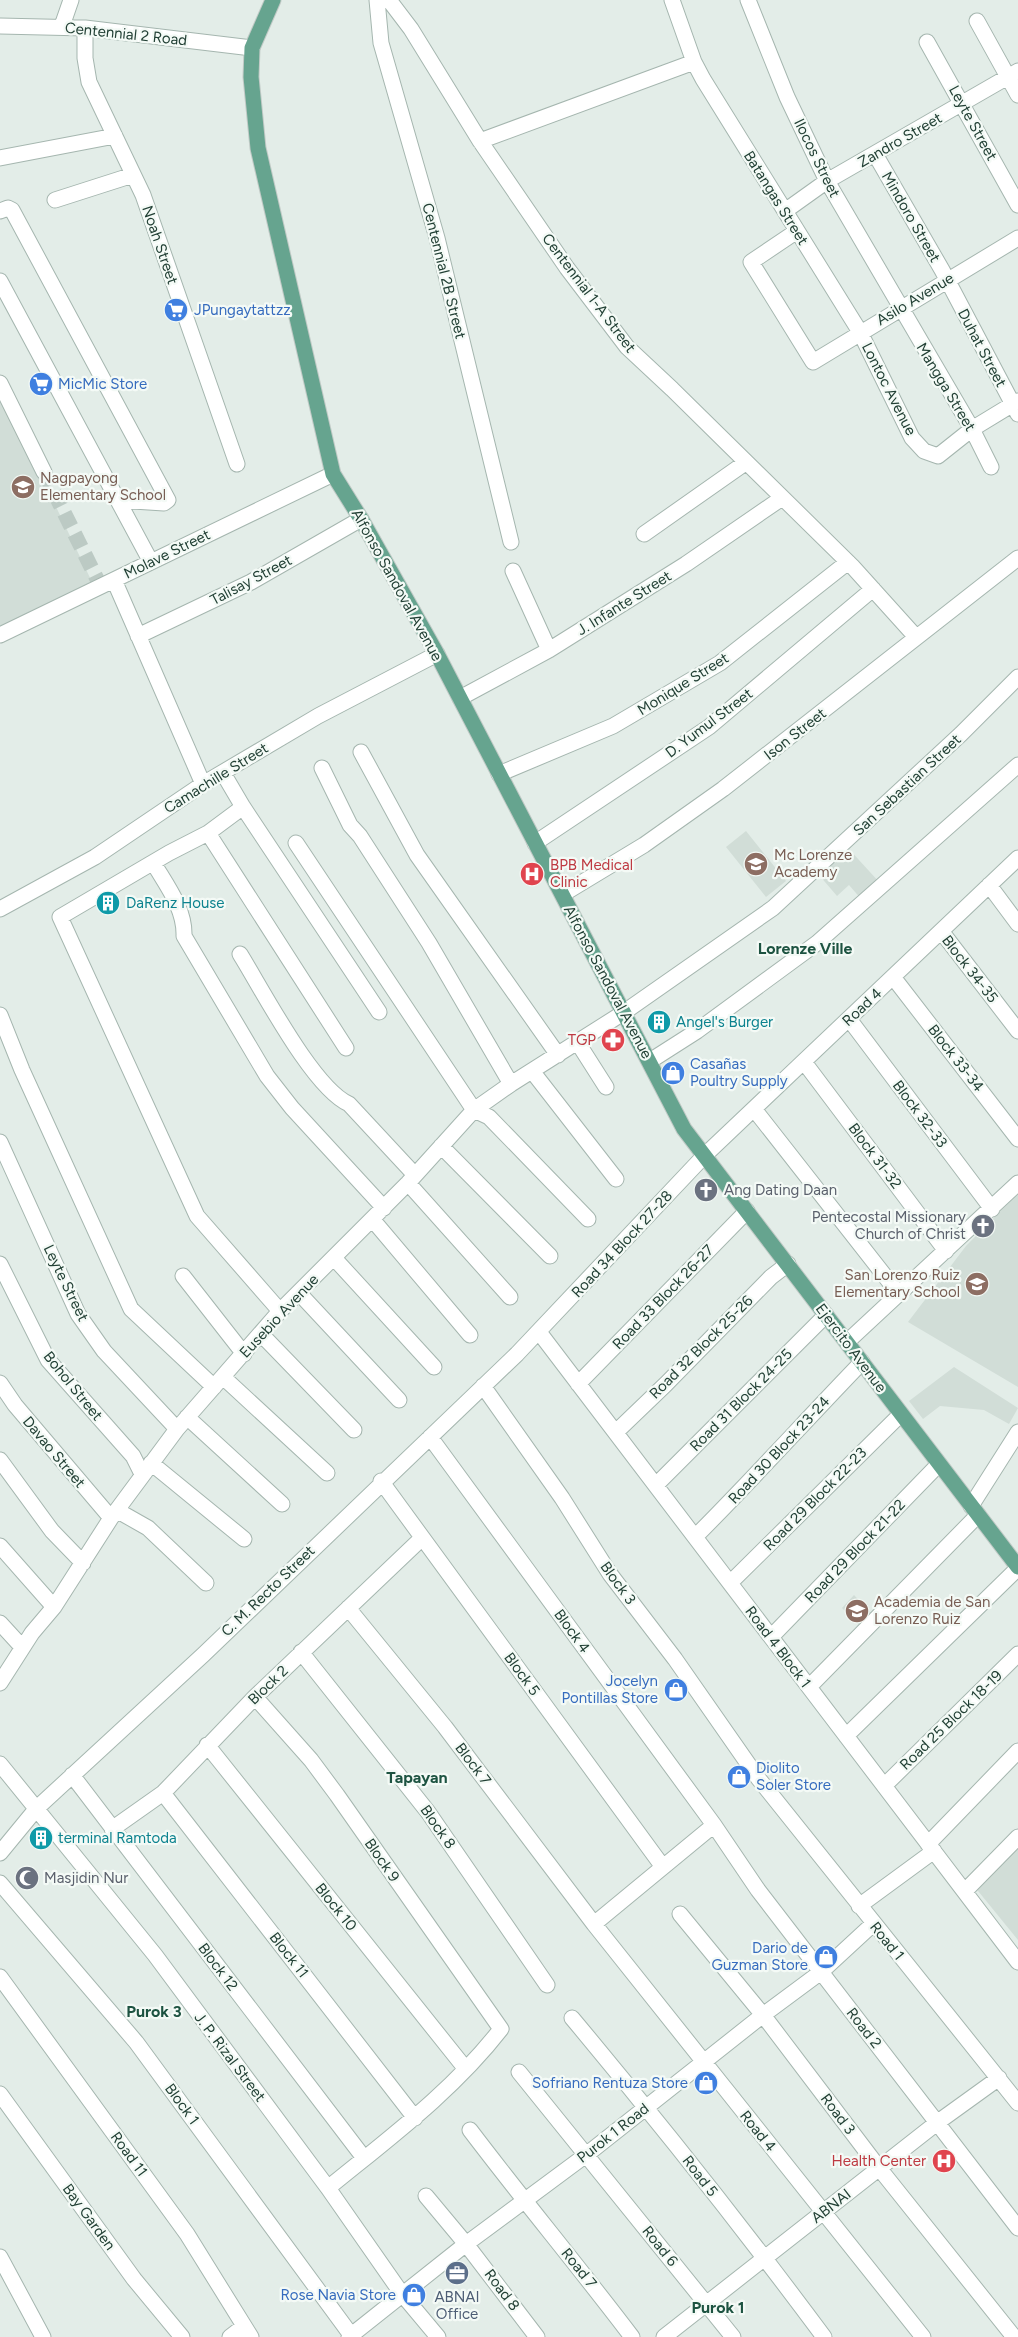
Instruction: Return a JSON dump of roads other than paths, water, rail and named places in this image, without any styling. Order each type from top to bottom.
[{"type":"main road","name":"Alfonso Sandoval Avenue","points":[[273,0],[252,48],[251,77],[258,148],[333,474],[361,519],[437,654],[684,1129]]},
{"type":"main road","name":"Ejercito Avenue","points":[[684,1129],[1018,1567]]},
{"type":"street","points":[[62,26],[71,0]]},
{"type":"street","name":"Centennial 2B Street","points":[[377,0],[382,43],[438,238],[511,542]]},
{"type":"street","name":"Centennial 1-A Street","points":[[389,0],[436,67],[480,141],[567,268],[627,347],[848,562],[916,637]]},
{"type":"street","name":"Batangas Street","points":[[672,0],[694,62],[796,231],[860,332]]},
{"type":"street","name":"Ilocos Street","points":[[748,0],[787,97],[826,181],[900,308]]},
{"type":"street","points":[[977,21],[1013,74],[1018,94]]},
{"type":"street","name":"Centennial 2 Road","points":[[0,26],[85,28],[252,48]]},
{"type":"street","name":"Noah Street","points":[[85,28],[85,58],[89,82],[143,195],[237,464]]},
{"type":"street","name":"Leyte Street","points":[[928,42],[964,104],[1018,205]]},
{"type":"street","points":[[480,141],[694,62]]},
{"type":"street","name":"Zandro Street","points":[[785,211],[826,181],[964,104],[1013,74]]},
{"type":"street","points":[[0,158],[116,136]]},
{"type":"street","name":"Mindoro Street","points":[[875,154],[946,280]]},
{"type":"street","points":[[55,200],[134,175]]},
{"type":"street","points":[[0,211],[8,208],[12,210],[168,500],[164,502],[118,500]]},
{"type":"street","name":"Asilo Avenue","points":[[796,231],[751,262],[812,361],[1018,238]]},
{"type":"street","name":"Duhat Street","points":[[946,280],[1016,407]]},
{"type":"street","points":[[0,281],[151,562]]},
{"type":"street","name":"Mangga Street","points":[[900,308],[972,429],[991,467]]},
{"type":"street","name":"Lontoc Avenue","points":[[860,332],[912,438],[924,451],[938,456],[972,429],[1016,407]]},
{"type":"street","points":[[0,384],[44,472]]},
{"type":"street","points":[[644,534],[745,463]]},
{"type":"street","name":"Molave Street","points":[[0,635],[333,474]]},
{"type":"street","name":"J. Infante Street","points":[[460,698],[549,650],[686,564],[782,498]]},
{"type":"street","name":"Talisay Street","points":[[138,636],[251,582],[361,519]]},
{"type":"street","name":"Ison Street","points":[[562,894],[644,845],[723,789],[799,732],[916,637],[1018,558]]},
{"type":"street","name":"Monique Street","points":[[500,774],[613,726],[720,663],[848,562]]},
{"type":"street","points":[[513,571],[549,650]]},
{"type":"street","points":[[105,583],[138,636],[203,784]]},
{"type":"street","name":"D. Yumul Street","points":[[536,843],[709,727],[873,589]]},
{"type":"street","name":"Camachille Street","points":[[0,909],[95,857],[203,784],[318,716],[437,654]]},
{"type":"street","name":"San Sebastian Street","points":[[623,1013],[773,908],[954,741],[1018,677]]},
{"type":"street","points":[[361,752],[417,854],[504,976],[558,1056]]},
{"type":"street","points":[[650,1061],[697,1031],[816,943],[1018,765]]},
{"type":"street","points":[[322,768],[350,825],[360,836],[429,943],[511,1084]]},
{"type":"street","points":[[223,773],[243,807],[379,1012]]},
{"type":"street","points":[[243,807],[208,833],[169,853],[154,864],[60,917],[197,1216],[280,1311]]},
{"type":"street","points":[[208,833],[346,1048]]},
{"type":"street","points":[[296,843],[474,1110],[489,1117],[588,1219]]},
{"type":"street","name":"Road 4","points":[[705,1155],[1018,858]]},
{"type":"street","points":[[154,864],[177,904],[184,925],[184,936],[267,1076],[292,1108],[384,1208]]},
{"type":"street","points":[[989,885],[1018,924]]},
{"type":"street","name":"Block 34-35","points":[[941,932],[1018,1031]]},
{"type":"street","points":[[240,954],[313,1072],[340,1100],[349,1104],[510,1297]]},
{"type":"street","name":"Block 33-34","points":[[893,977],[1018,1138]]},
{"type":"street","name":"Eusebio Avenue","points":[[0,1683],[22,1647],[54,1606],[146,1469],[187,1417],[280,1311],[384,1208],[474,1110],[511,1084],[558,1056],[623,1013]]},
{"type":"street","points":[[0,1015],[22,1070],[131,1309],[327,1473]]},
{"type":"street","name":"Block 32-33","points":[[849,1019],[992,1209]]},
{"type":"street","points":[[578,1043],[606,1087]]},
{"type":"street","name":"Block 31-32","points":[[804,1062],[946,1251]]},
{"type":"street","points":[[532,1071],[616,1179]]},
{"type":"street","points":[[754,1108],[899,1294]]},
{"type":"street","name":"Leyte Street","points":[[0,1142],[78,1314],[104,1351],[177,1429]]},
{"type":"street","points":[[441,1146],[550,1256]]},
{"type":"street","name":"Road 34 Block 27-28","points":[[539,1332],[705,1155]]},
{"type":"street","points":[[847,1342],[1018,1183]]},
{"type":"street","name":"Road 33 Block 26-27","points":[[578,1384],[747,1211]]},
{"type":"street","points":[[372,1219],[470,1335]]},
{"type":"street","points":[[334,1258],[434,1366]]},
{"type":"street","name":"Bohol Street","points":[[0,1264],[48,1360],[146,1469],[244,1540]]},
{"type":"street","name":"Road 32 Block 25-26","points":[[616,1432],[771,1277],[788,1264]]},
{"type":"street","points":[[184,1276],[244,1354]]},
{"type":"street","points":[[299,1293],[399,1400]]},
{"type":"street","name":"Road 31 Block 24-25","points":[[656,1485],[826,1315]]},
{"type":"street","name":"Road 4 Block 1","points":[[539,1332],[1018,1962]]},
{"type":"street","name":"C. M. Recto Street","points":[[0,1853],[37,1808],[203,1655],[381,1481],[430,1437],[539,1332]]},
{"type":"street","points":[[261,1334],[354,1430]]},
{"type":"street","name":"Road 30 Block 23-24","points":[[695,1537],[757,1475],[787,1440],[862,1362]]},
{"type":"street","name":"Davao Street","points":[[0,1383],[15,1405],[115,1515],[148,1528],[206,1583]]},
{"type":"street","name":"Block 3","points":[[483,1386],[562,1498],[610,1574],[675,1659],[758,1778]]},
{"type":"street","name":"Road 29 Block 22-23","points":[[730,1583],[900,1414]]},
{"type":"street","points":[[187,1417],[282,1504]]},
{"type":"street","points":[[809,1687],[975,1511],[1018,1432]]},
{"type":"street","name":"Block 4","points":[[430,1437],[714,1825]]},
{"type":"street","points":[[0,1460],[52,1531],[83,1563]]},
{"type":"street","name":"Road 29 Block 21-22","points":[[771,1637],[939,1464]]},
{"type":"street","name":"Block 5","points":[[381,1481],[663,1867]]},
{"type":"street","name":"Block 2","points":[[112,1829],[162,1793],[255,1697],[422,1538]]},
{"type":"street","points":[[0,1546],[54,1606]]},
{"type":"street","points":[[846,1736],[1018,1567]]},
{"type":"street","name":"Block 7","points":[[348,1608],[445,1727],[594,1924]]},
{"type":"street","points":[[0,1623],[22,1647]]},
{"type":"street","name":"Block 8","points":[[301,1652],[428,1812],[547,1985]]},
{"type":"street","name":"Road 25 Block 18-19","points":[[884,1786],[1018,1654]]},
{"type":"street","name":"Block 9","points":[[255,1697],[311,1760],[337,1795],[501,2029],[465,2068]]},
{"type":"street","name":"Block 10","points":[[208,1744],[465,2068]]},
{"type":"street","points":[[858,1906],[931,1848],[1018,1750]]},
{"type":"street","name":"J. P. Rizal Street","points":[[0,1764],[154,1955],[328,2188],[402,2294],[438,2337]]},
{"type":"street","name":"Block 12","points":[[72,1775],[364,2158]]},
{"type":"street","name":"Road 1","points":[[758,1778],[858,1906],[1018,2103]]},
{"type":"street","name":"Block 11","points":[[162,1793],[415,2118]]},
{"type":"street","points":[[594,1924],[714,1825]]},
{"type":"street","name":"Road 2","points":[[714,1825],[758,1890],[1018,2228]]},
{"type":"street","points":[[964,1891],[1018,1837]]},
{"type":"street","name":"Block 1","points":[[0,1884],[136,2042],[350,2336]]},
{"type":"street","name":"Road 3","points":[[680,1914],[763,2015],[879,2168],[1014,2337]]},
{"type":"street","name":"Road 4","points":[[594,1924],[923,2337]]},
{"type":"street","name":"Purok 1 Road","points":[[350,2336],[466,2244],[586,2155],[763,2015],[821,1972],[873,1924]]},
{"type":"street","name":"Road 11","points":[[0,1977],[187,2234],[218,2281],[247,2332]]},
{"type":"street","name":"Road 5","points":[[572,2018],[765,2258],[824,2337]]},
{"type":"street","points":[[328,2188],[415,2118],[465,2068]]},
{"type":"street","name":"Road 6","points":[[519,2072],[733,2337]]},
{"type":"street","name":"ABNAI","points":[[664,2337],[938,2122],[999,2078]]},
{"type":"street","name":"Bay Garden","points":[[0,2094],[134,2279],[182,2337]]},
{"type":"street","name":"Road 7","points":[[470,2130],[523,2201],[587,2277],[632,2337]]},
{"type":"street","name":"Road 8","points":[[426,2196],[466,2244],[537,2337]]},
{"type":"street","points":[[0,2257],[43,2337]]},
{"type":"street","points":[[230,2337],[247,2332]]},
{"type":"tunnel","points":[[44,472],[98,581]]},
{"type":"place","name":"JPungaytattzz","points":[[176,310]]},
{"type":"place","name":"MicMic Store","points":[[41,384]]},
{"type":"place","name":"Nagpayong Elementary School","points":[[23,487]]},
{"type":"place","name":"Mc Lorenze Academy","points":[[756,864]]},
{"type":"place","name":"BPB Medical Clinic","points":[[532,874]]},
{"type":"place","name":"DaRenz House","points":[[108,903]]},
{"type":"place","name":"Angel's Burger","points":[[659,1022]]},
{"type":"place","name":"TGP","points":[[613,1040]]},
{"type":"place","name":"Casañas Poultry Supply","points":[[673,1073]]},
{"type":"place","name":"Ang Dating Daan","points":[[706,1190]]},
{"type":"place","name":"Pentecostal Missionary Church of Christ","points":[[983,1226]]},
{"type":"place","name":"San Lorenzo Ruiz Elementary School","points":[[977,1284]]},
{"type":"place","name":"Academia de San Lorenzo Ruiz","points":[[857,1611]]},
{"type":"place","name":"Jocelyn Pontillas Store","points":[[676,1690]]},
{"type":"place","name":"Diolito Soler Store","points":[[739,1777]]},
{"type":"place","name":"terminal Ramtoda","points":[[41,1838]]},
{"type":"place","name":"Masjidin Nur","points":[[27,1878]]},
{"type":"place","name":"Dario de Guzman Store","points":[[826,1957]]},
{"type":"place","name":"Sofriano Rentuza Store","points":[[706,2083]]},
{"type":"place","name":"Health Center","points":[[944,2161]]},
{"type":"place","name":"ABNAI Office","points":[[457,2273]]},
{"type":"place","name":"Rose Navia Store","points":[[414,2295]]},
{"type":"district","name":"Lorenze Ville","points":[[805,948]]},
{"type":"district","name":"Tapayan","points":[[417,1777]]},
{"type":"district","name":"Purok 3","points":[[154,2011]]},
{"type":"district","name":"Purok 1","points":[[718,2307]]}]
